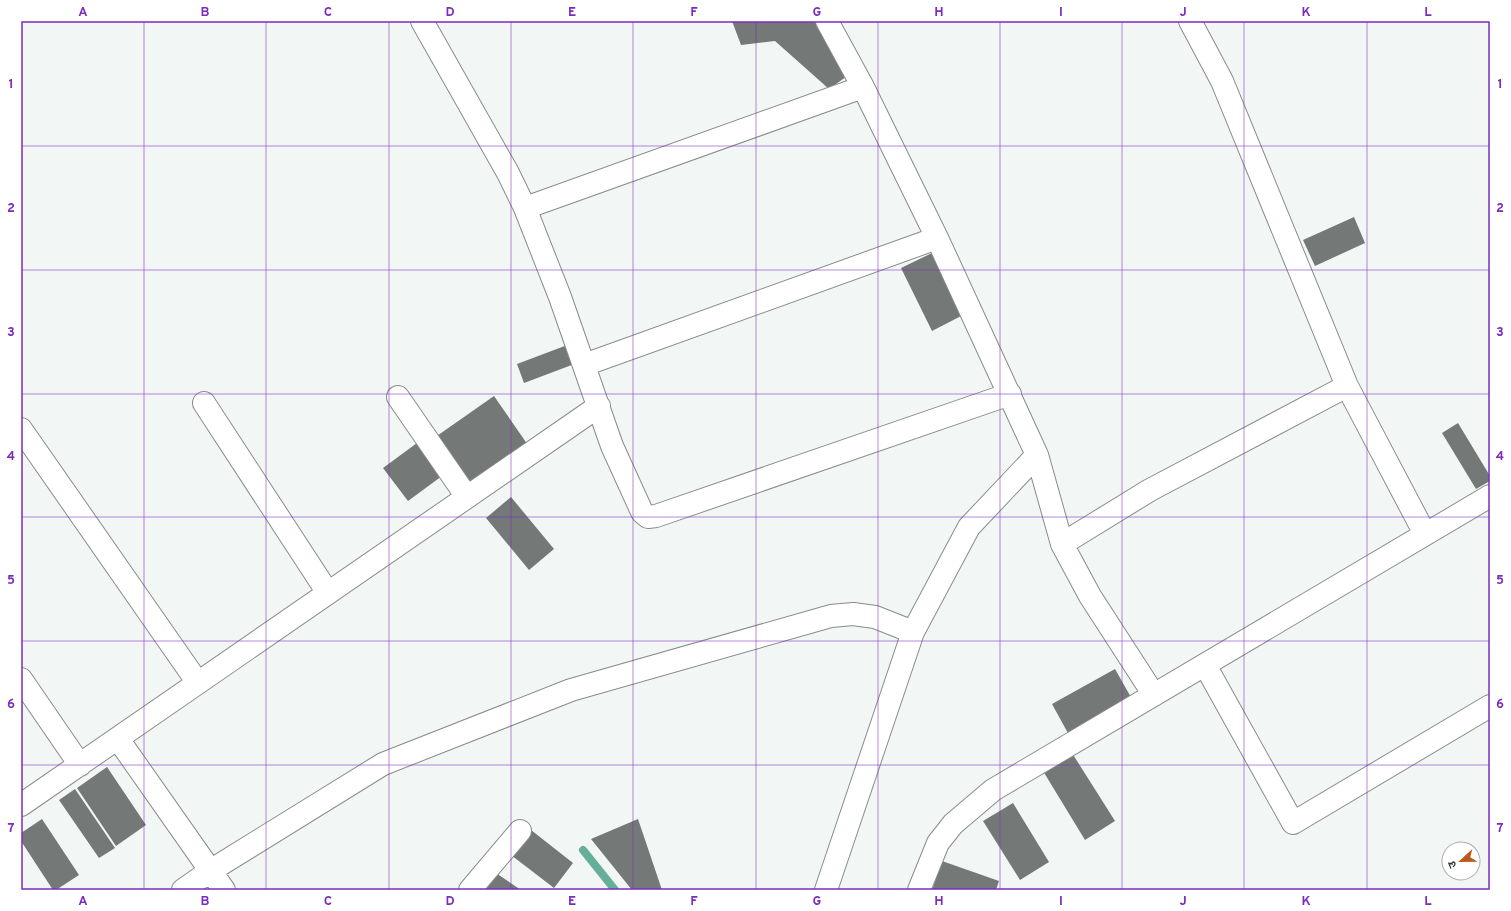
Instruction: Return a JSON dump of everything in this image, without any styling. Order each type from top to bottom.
[{"type":"street","points":[[422,21],[508,173],[524,208],[560,297],[612,446],[642,512],[648,517],[656,516],[1010,394]]},
{"type":"street","points":[[827,21],[863,87],[937,238],[1010,394],[1037,455],[1062,544],[1090,596],[1154,695]]},
{"type":"street","points":[[1190,21],[1222,82],[1347,386],[1425,534]]},
{"type":"street","points":[[524,208],[863,87]]},
{"type":"street","points":[[584,365],[937,238]]},
{"type":"street","points":[[1062,544],[1150,490],[1347,386]]},
{"type":"street","points":[[398,397],[468,497]]},
{"type":"street","points":[[204,403],[328,593]]},
{"type":"street","points":[[21,805],[599,406]]},
{"type":"street","points":[[21,429],[198,684]]},
{"type":"street","points":[[826,890],[913,632],[968,527],[1037,455]]},
{"type":"street","points":[[919,890],[938,843],[953,824],[993,790],[1490,496]]},
{"type":"street","points":[[183,890],[210,871],[383,764],[571,690],[831,616],[853,614],[875,617],[913,632]]},
{"type":"street","points":[[1205,665],[1293,823],[1490,706]]},
{"type":"street","points":[[21,679],[80,765]]},
{"type":"street","points":[[118,739],[224,890]]},
{"type":"street","points":[[470,890],[520,831]]},
{"type":"building","points":[[732,21],[817,21],[850,74],[829,89],[775,41],[741,45]]},
{"type":"building","points":[[1354,217],[1365,243],[1315,266],[1303,240]]},
{"type":"building","points":[[932,253],[963,315],[932,331],[901,268]]},
{"type":"building","points":[[570,344],[577,363],[524,383],[517,364]]},
{"type":"building","points":[[494,396],[530,448],[470,490],[434,438]]},
{"type":"building","points":[[1458,423],[1490,476],[1490,481],[1476,489],[1442,433]]},
{"type":"building","points":[[417,443],[442,476],[408,501],[383,468]]},
{"type":"building","points":[[511,497],[554,549],[529,570],[486,518]]},
{"type":"building","points":[[1115,669],[1132,699],[1069,735],[1052,704]]},
{"type":"building","points":[[1072,753],[1115,821],[1085,840],[1043,771]]},
{"type":"building","points":[[107,767],[146,825],[116,846],[77,788]]},
{"type":"building","points":[[75,789],[115,848],[99,858],[59,800]]},
{"type":"building","points":[[1013,803],[1049,862],[1020,880],[983,821]]},
{"type":"building","points":[[42,819],[79,875],[56,890],[53,890],[21,841],[21,833]]},
{"type":"building","points":[[638,819],[662,890],[632,890],[591,839]]},
{"type":"building","points":[[531,830],[573,863],[554,888],[511,855]]},
{"type":"building","points":[[942,861],[999,881],[996,890],[932,890]]},
{"type":"building","points":[[493,871],[521,890],[488,890],[482,886]]},
{"type":"waterway","points":[[583,850],[615,890]]}]
